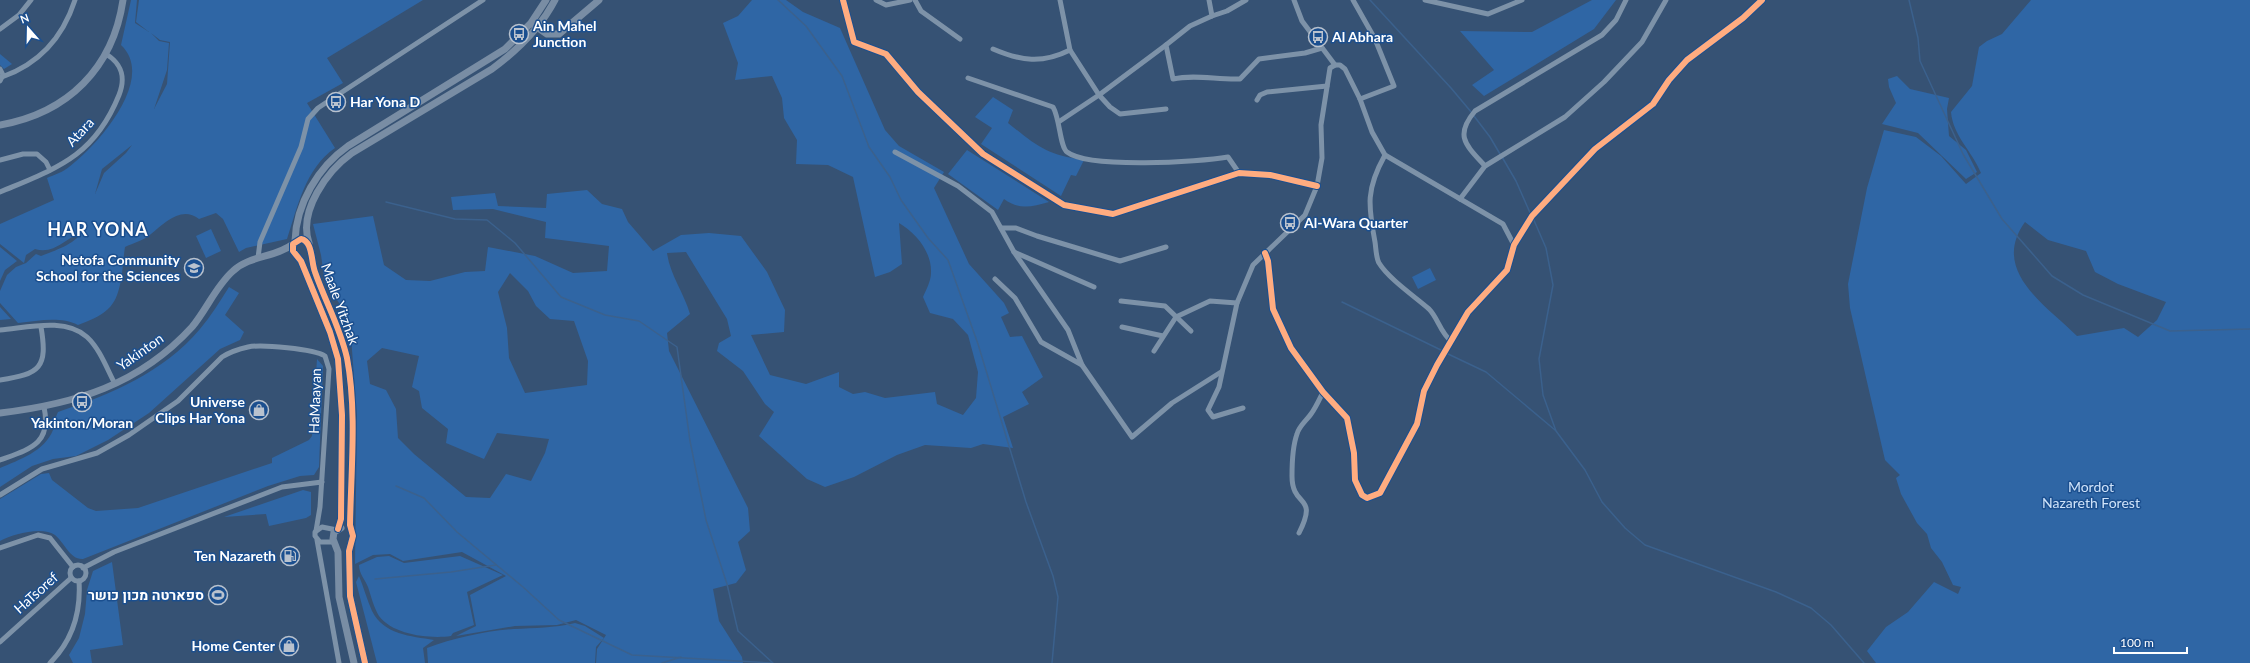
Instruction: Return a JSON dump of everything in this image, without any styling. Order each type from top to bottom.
[{"type":"street","points":[[0,29],[19,15],[31,0]]},
{"type":"street","points":[[0,69],[1,79],[28,65],[47,50],[62,28],[75,0]]},
{"type":"street","points":[[0,125],[38,114],[64,100],[85,83],[106,54],[117,28],[123,0]]},
{"type":"street","points":[[259,258],[260,242],[301,147],[308,119],[318,108],[483,0]]},
{"type":"street","points":[[294,242],[303,239],[310,248],[306,256],[296,255],[293,251],[294,242],[300,216],[311,186],[320,172],[336,155],[348,146],[487,62],[512,43],[531,23],[546,0]]},
{"type":"street","name":"Maale Yitzhak","points":[[352,533],[350,525],[351,415],[348,369],[338,329],[315,274],[306,230],[313,203],[322,183],[336,166],[352,152],[492,68],[518,49],[538,28],[555,0]]},
{"type":"street","points":[[531,23],[547,34],[558,34],[599,0]]},
{"type":"street","points":[[843,0],[854,42],[886,54],[918,92],[983,154],[1064,204],[1114,214],[1239,174],[1270,175],[1317,186]]},
{"type":"street","points":[[876,0],[886,5],[910,0]]},
{"type":"street","points":[[916,0],[921,11],[960,39]]},
{"type":"street","points":[[1060,0],[1070,50],[1099,95],[1110,107],[1120,114],[1166,110]]},
{"type":"street","points":[[1210,0],[1212,16]]},
{"type":"street","points":[[1060,121],[1099,95],[1166,46],[1190,26],[1227,11],[1246,0]]},
{"type":"street","points":[[1294,0],[1302,21],[1335,65]]},
{"type":"street","points":[[1353,0],[1375,39],[1394,86],[1360,98]]},
{"type":"street","points":[[1425,0],[1488,14],[1522,0]]},
{"type":"street","points":[[1485,166],[1468,148],[1464,139],[1462,132],[1466,121],[1475,111],[1602,35],[1616,20],[1626,0]]},
{"type":"street","points":[[1460,199],[1485,166],[1565,116],[1604,82],[1642,42],[1666,0]]},
{"type":"street","points":[[1265,253],[1273,309],[1291,348],[1323,392],[1347,418],[1354,453],[1355,480],[1362,495],[1367,498],[1374,497],[1380,492],[1417,424],[1424,391],[1451,340],[1468,312],[1507,270],[1514,245],[1540,207],[1595,149],[1653,104],[1670,80],[1687,60],[1743,18],[1762,0]]},
{"type":"street","points":[[1166,46],[1173,79],[1204,77],[1220,80],[1240,79],[1259,59],[1305,53],[1322,48]]},
{"type":"street","points":[[993,49],[1014,58],[1039,60],[1056,57],[1070,50]]},
{"type":"street","name":"Atara","points":[[0,192],[66,162],[92,142],[111,113],[120,93],[122,72],[115,60],[106,54]]},
{"type":"street","points":[[1243,408],[1213,417],[1208,410],[1220,387],[1221,372],[1238,303],[1252,265],[1305,215],[1317,186],[1322,158],[1321,125],[1330,68],[1335,65],[1340,65],[1345,69],[1360,98],[1372,132],[1385,154],[1503,224],[1514,245]]},
{"type":"street","points":[[968,78],[1048,104],[1053,107],[1060,121],[1062,146],[1068,153],[1086,158],[1136,163],[1203,162],[1228,157],[1239,174]]},
{"type":"street","points":[[1257,100],[1260,95],[1267,92],[1327,86]]},
{"type":"street","points":[[895,152],[958,186],[992,212],[1014,252],[1068,330],[1082,365],[1132,437],[1172,403],[1221,372]]},
{"type":"street","points":[[0,160],[23,154],[37,154],[46,162],[50,170]]},
{"type":"street","points":[[1385,154],[1374,175],[1370,194],[1370,215],[1379,263],[1412,297],[1430,310],[1443,335],[1451,340]]},
{"type":"street","points":[[1001,228],[1016,228],[1037,236],[1120,261],[1166,247]]},
{"type":"street","name":"Yakinton","points":[[0,413],[44,407],[85,396],[115,384],[150,363],[174,344],[201,316],[232,271],[244,263],[284,251],[294,242]]},
{"type":"street","points":[[1014,252],[1094,287]]},
{"type":"street","name":"Yakinton","points":[[259,258],[296,255]]},
{"type":"street","name":"Maale Yitzhak","points":[[296,255],[301,261],[330,332],[340,370],[343,444],[341,519],[337,529]]},
{"type":"street","points":[[994,280],[1015,298],[1041,342],[1082,365]]},
{"type":"street","points":[[1121,301],[1151,303],[1165,306],[1191,331]]},
{"type":"street","points":[[1154,351],[1176,317],[1210,301],[1238,303]]},
{"type":"street","points":[[0,380],[20,377],[38,369],[44,358],[41,327]]},
{"type":"street","points":[[0,330],[66,327],[87,337],[115,384]]},
{"type":"street","points":[[1122,327],[1163,336]]},
{"type":"street","name":"HaMaayan","points":[[0,495],[42,469],[97,453],[124,439],[178,401],[222,357],[249,346],[320,353],[328,361],[322,482],[316,531],[317,540]]},
{"type":"street","points":[[1299,533],[1306,518],[1307,508],[1304,502],[1296,497],[1292,487],[1297,433],[1311,414],[1323,392]]},
{"type":"street","points":[[0,460],[31,447],[42,437],[47,426],[44,407]]},
{"type":"street","points":[[83,568],[114,552],[270,491],[291,485],[322,482]]},
{"type":"street","name":"HaMaayan","points":[[320,507],[321,519],[326,527]]},
{"type":"street","points":[[316,531],[319,528],[326,527],[337,529],[347,528],[352,533],[349,551],[350,596],[365,663]]},
{"type":"street","points":[[337,529],[333,535],[334,543],[338,552],[338,584],[341,610],[354,663]]},
{"type":"street","points":[[0,548],[38,535],[45,536],[50,538],[73,567]]},
{"type":"street","points":[[317,540],[324,543],[334,543],[343,547],[351,542]]},
{"type":"street","points":[[317,540],[339,663]]},
{"type":"street","points":[[319,553],[320,547],[324,543]]},
{"type":"street","points":[[50,663],[70,636],[76,617],[80,581],[86,574],[83,568],[78,566],[73,567]]},
{"type":"street","points":[[73,567],[70,573],[71,578],[80,581]]},
{"type":"street","name":"HaTsoref","points":[[0,642],[71,578]]},
{"type":"green space","points":[[131,0],[137,0],[135,23],[149,32],[136,22],[139,0],[423,0],[327,58],[343,83],[307,103],[335,148],[316,166],[310,177],[299,201],[287,239],[246,248],[239,252],[223,219],[216,213],[199,219],[193,215],[180,215],[167,221],[146,238],[125,247],[121,280],[117,296],[108,309],[101,314],[78,325],[71,322],[56,320],[18,323],[0,303],[0,291],[7,275],[16,267],[26,263],[36,254],[41,256],[64,247],[82,232],[54,248],[48,250],[35,249],[26,255],[24,263],[0,244],[0,224],[54,200],[47,178],[69,167],[81,157],[94,144],[119,111],[128,93],[132,75],[130,59],[121,45]],"holes":[[[151,33],[160,40],[170,42],[167,84],[154,109],[167,70],[169,43],[159,41]],[[132,145],[126,153],[104,173],[95,194],[102,169]]]},
{"type":"green space","points":[[752,0],[786,0],[803,12],[840,28],[885,130],[899,146],[944,172],[934,188],[969,264],[1004,303],[1009,313],[1001,317],[1010,337],[1022,336],[1043,377],[1022,392],[1029,404],[1003,417],[1013,448],[983,444],[971,448],[925,445],[897,455],[854,477],[825,487],[807,479],[759,436],[774,412],[765,404],[743,371],[717,351],[719,343],[731,336],[727,319],[686,252],[667,253],[671,269],[690,314],[667,333],[669,351],[748,508],[750,531],[738,542],[746,570],[736,583],[713,589],[719,621],[742,657],[743,663],[596,663],[597,649],[606,635],[576,620],[557,625],[515,626],[456,636],[476,626],[470,595],[506,576],[462,552],[403,561],[390,554],[373,555],[355,564],[357,416],[351,337],[344,310],[325,283],[321,255],[313,224],[373,216],[384,265],[406,280],[430,281],[465,272],[485,271],[488,247],[535,256],[573,273],[607,271],[609,246],[545,238],[546,222],[493,209],[453,210],[451,197],[495,193],[498,206],[546,208],[547,194],[587,190],[602,204],[622,209],[628,222],[653,251],[681,235],[709,233],[741,236],[767,272],[785,310],[784,332],[751,335],[770,375],[806,384],[839,372],[839,387],[853,394],[865,392],[885,398],[935,392],[937,404],[963,415],[976,398],[978,372],[968,335],[953,319],[930,313],[923,297],[931,276],[931,265],[922,244],[911,232],[899,223],[902,264],[890,272],[875,277],[853,177],[828,165],[796,164],[797,140],[784,118],[782,98],[772,76],[735,80],[738,63],[723,23],[738,16]],"holes":[[[510,273],[528,291],[536,306],[550,319],[574,321],[588,361],[587,385],[525,393],[509,358],[507,328],[498,292]],[[382,348],[419,356],[412,387],[419,391],[422,408],[448,429],[446,443],[484,459],[497,433],[549,439],[545,453],[531,481],[506,474],[490,498],[466,497],[414,454],[398,438],[396,409],[386,390],[370,384],[367,361]]]},
{"type":"green space","points":[[1592,0],[1616,0],[1594,29],[1484,96],[1472,85],[1494,70],[1460,31],[1532,32]]},
{"type":"green space","name":"Mordot Nazareth Forest","points":[[2031,0],[2250,0],[2250,663],[1876,663],[1867,651],[1886,627],[1908,612],[1934,582],[1958,594],[1961,587],[1953,585],[1942,562],[1931,548],[1927,534],[1917,523],[1901,494],[1896,478],[1900,475],[1885,460],[1850,308],[1848,284],[1867,188],[1884,130],[1916,137],[1941,156],[1966,184],[1981,173],[1955,129],[1951,112],[1972,86],[1979,47],[1987,41],[2002,34]],"holes":[[[2025,222],[2048,240],[2086,251],[2095,272],[2118,284],[2166,302],[2157,320],[2138,337],[2124,328],[2077,336],[2026,286],[2018,271],[2014,256],[2016,240]]]},
{"type":"green space","points":[[0,54],[12,64],[4,69],[0,65]]},
{"type":"green space","points":[[1897,76],[1910,89],[1949,98],[1947,109],[1949,136],[1966,150],[1977,172],[1966,179],[1918,133],[1882,124],[1896,103],[1889,87],[1888,79]]},
{"type":"green space","points":[[993,97],[1013,110],[1008,123],[1027,138],[1051,152],[1084,160],[1076,176],[1071,175],[1061,196],[981,144],[992,128],[975,117]]},
{"type":"green space","points":[[967,150],[1049,202],[1020,206],[1004,199],[998,210],[948,174]]},
{"type":"green space","points":[[211,229],[221,251],[206,258],[196,236]]},
{"type":"green space","points":[[0,247],[17,261],[5,270],[0,281]]},
{"type":"green space","points":[[1430,268],[1436,280],[1418,289],[1412,277]]},
{"type":"green space","points":[[229,287],[239,293],[225,315],[244,332],[240,340],[220,349],[149,413],[108,440],[76,456],[53,459],[32,466],[0,487],[0,468],[31,454],[44,444],[53,430],[58,412],[97,398],[135,380],[170,358],[200,329],[212,314]]},
{"type":"green space","points":[[0,307],[11,319],[0,320]]},
{"type":"green space","points":[[317,359],[323,366],[319,467],[314,475],[300,476],[268,486],[83,559],[74,557],[58,538],[50,532],[28,532],[5,538],[0,541],[0,499],[41,474],[49,473],[52,480],[88,508],[96,511],[138,508],[272,463],[272,458],[309,440],[312,436]]},
{"type":"green space","points":[[303,490],[311,492],[311,515],[306,518],[269,526],[266,514],[224,517]]},
{"type":"green space","points":[[389,556],[404,563],[460,556],[503,575],[467,592],[474,625],[453,633],[451,636],[423,636],[393,628],[379,616],[376,609],[360,571],[359,565],[377,557]]},
{"type":"green space","points":[[112,562],[123,645],[90,650],[92,663],[73,663],[69,655],[79,638],[85,614],[87,590],[93,571]]},
{"type":"green space","points":[[359,576],[372,611],[377,619],[384,625],[399,633],[434,640],[423,648],[425,663],[377,663],[356,582]]},
{"type":"green space","points":[[575,623],[585,626],[604,638],[596,647],[595,663],[428,663],[427,648],[459,638],[492,631],[552,627]]},
{"type":"waterway","points":[[778,0],[806,26],[842,76],[869,147],[890,177],[901,200],[928,238],[948,260],[978,344],[1026,502],[1053,576],[1058,597],[1052,663]]},
{"type":"waterway","points":[[1370,0],[1472,113]]},
{"type":"waterway","points":[[1909,0],[1918,38],[1920,61],[1963,154],[2002,219],[2052,276],[2083,295],[2170,331],[2250,329]]},
{"type":"waterway","points":[[1474,116],[1490,137],[1500,154]]},
{"type":"waterway","points":[[1502,157],[1516,181],[1531,215]]},
{"type":"waterway","points":[[386,202],[455,219],[487,220],[515,243],[561,297],[605,315],[639,321],[677,347],[690,441],[706,520],[727,584],[738,631],[773,663]]},
{"type":"waterway","points":[[1533,218],[1546,248],[1553,285],[1539,359],[1543,395],[1556,431],[1585,470],[1602,502],[1625,528],[1645,545],[1776,592],[1811,608],[1831,625],[1864,663]]},
{"type":"waterway","points":[[1342,302],[1443,351]]},
{"type":"waterway","points":[[1446,353],[1486,372],[1555,430]]},
{"type":"waterway","points":[[396,486],[424,498],[457,532],[523,587],[559,620],[632,655],[772,663]]},
{"type":"waterway","points":[[375,579],[451,572],[496,565]]},
{"type":"waterway","points":[[662,663],[681,657]]},
{"type":"cycle path","points":[[843,0],[854,42],[886,54],[918,92],[983,154],[1064,205],[1113,214],[1239,173],[1270,175],[1317,186]]},
{"type":"cycle path","points":[[1265,253],[1268,261],[1273,309],[1291,348],[1323,392],[1347,418],[1354,453],[1355,480],[1362,495],[1367,498],[1380,493],[1417,424],[1424,391],[1437,365],[1468,312],[1507,270],[1514,245],[1532,216],[1595,149],[1653,104],[1669,80],[1687,60],[1743,18],[1762,0]]},
{"type":"cycle path","points":[[338,529],[341,519],[342,415],[338,359],[330,332],[301,261],[293,251],[293,244],[301,239],[305,241],[310,248],[315,272],[347,358],[353,420],[350,525],[353,536],[349,551],[350,596],[365,663]]},
{"type":"place","name":"Ain Mahel Junction","points":[[519,34]]},
{"type":"place","name":"Al Abhara","points":[[1318,37]]},
{"type":"place","name":"Har Yona D","points":[[336,102]]},
{"type":"place","name":"Al-Wara Quarter","points":[[1290,223]]},
{"type":"place","name":"Netofa Community School for the Sciences","points":[[194,268]]},
{"type":"place","name":"Yakinton/Moran","points":[[82,402]]},
{"type":"place","name":"Universe Clips Har Yona","points":[[259,410]]},
{"type":"place","name":"Ten Nazareth","points":[[290,556]]},
{"type":"place","name":"ספארטה מכון כושר","points":[[218,595]]},
{"type":"place","name":"Home Center","points":[[289,646]]},
{"type":"district","name":"HAR YONA","points":[[98,230]]}]
